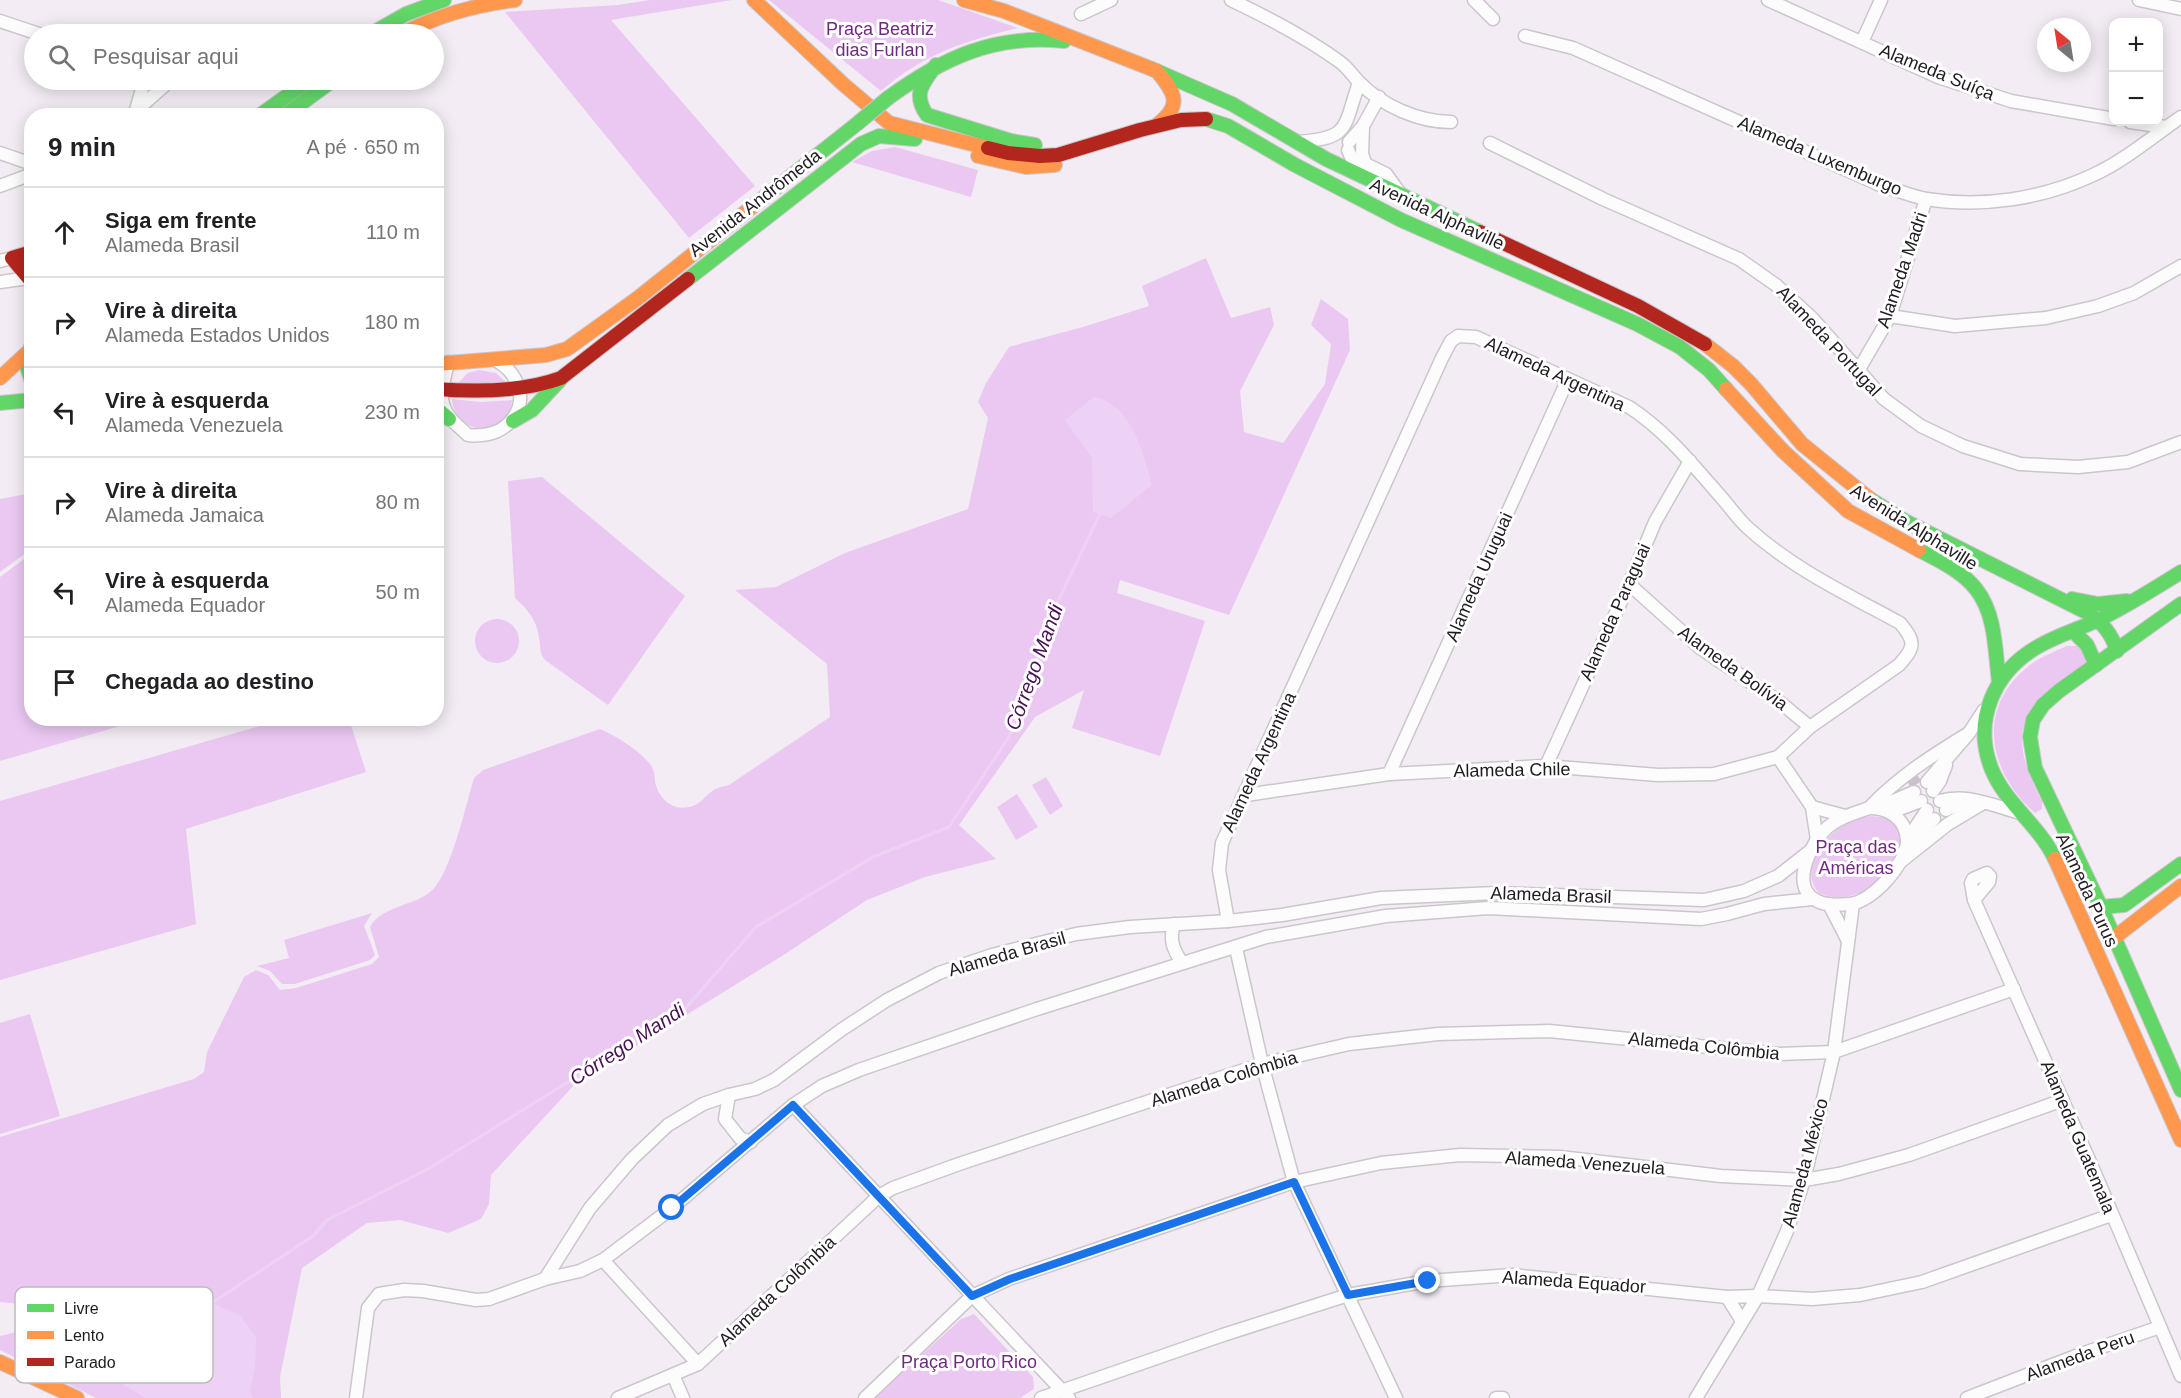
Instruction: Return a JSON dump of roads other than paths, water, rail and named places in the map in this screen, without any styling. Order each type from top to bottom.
[{"type":"main road","points":[[386,24],[420,0]]},
{"type":"main road","points":[[388,24],[408,13],[444,0]]},
{"type":"main road","points":[[424,24],[452,11],[485,3],[514,0]]},
{"type":"main road","name":"Avenida Alphaville","points":[[754,0],[843,84],[889,123],[1008,153],[1040,156],[1073,152],[1156,125],[1202,118],[1228,126],[1295,165],[1385,212],[1637,324],[1680,347],[1710,370],[1784,451],[1848,511],[1948,566],[1975,588],[1986,606],[1992,627],[1999,682]]},
{"type":"main road","name":"Avenida Alphaville","points":[[964,0],[1004,11],[1157,71],[1232,104],[1326,159],[1638,306],[1705,344],[1733,366],[1802,444],[1873,502],[1905,521],[2050,593]]},
{"type":"main road","name":"Avenida Andrômeda","points":[[444,363],[546,355],[567,349],[639,298],[888,98],[936,65],[1000,42],[1031,39],[1080,42]]},
{"type":"main road","points":[[936,65],[920,90],[918,101],[921,109],[927,115],[1011,141],[1073,152]]},
{"type":"main road","points":[[1156,125],[1169,117],[1176,100],[1157,71]]},
{"type":"main road","points":[[270,108],[295,90]]},
{"type":"main road","points":[[295,108],[319,90]]},
{"type":"main road","name":"Avenida Andrômeda","points":[[444,390],[540,386],[561,378],[793,195],[861,144],[879,136],[915,139],[1000,162],[1029,167],[1050,166],[1076,159],[1116,138]]},
{"type":"main road","points":[[791,176],[795,184],[793,195]]},
{"type":"main road","points":[[1385,212],[1393,207],[1399,192]]},
{"type":"main road","points":[[697,250],[704,266]]},
{"type":"main road","points":[[6,259],[24,255]]},
{"type":"main road","points":[[6,259],[24,275]]},
{"type":"main road","points":[[678,265],[685,272],[686,281]]},
{"type":"main road","points":[[0,378],[24,354]]},
{"type":"main road","points":[[513,421],[532,410],[561,378]]},
{"type":"main road","points":[[0,403],[24,401]]},
{"type":"main road","points":[[444,414],[450,419]]},
{"type":"main road","name":"Alameda Purus","points":[[2181,572],[2098,620],[2033,649],[2012,666],[1999,682],[1987,706],[1984,720],[1985,743],[1992,770],[2006,794],[2043,837],[2064,877],[2181,1140]]},
{"type":"main road","points":[[2050,593],[2098,604],[2121,603],[2139,598]]},
{"type":"main road","points":[[2050,593],[2098,620],[2112,635],[2117,651]]},
{"type":"main road","name":"Alameda Purus","points":[[2181,604],[2059,691],[2043,705],[2033,720],[2030,737],[2035,768],[2102,907],[2181,1090]]},
{"type":"main road","points":[[2073,631],[2087,645],[2096,665]]},
{"type":"main road","points":[[2036,829],[2043,824],[2054,808]]},
{"type":"main road","points":[[2102,907],[2124,905],[2181,864]]},
{"type":"main road","points":[[2115,937],[2181,886]]},
{"type":"main road","points":[[2142,894],[2144,903],[2152,908]]},
{"type":"main road","points":[[0,1362],[15,1368]]},
{"type":"main road","points":[[48,1383],[76,1398]]},
{"type":"street","points":[[1082,14],[1111,0]]},
{"type":"street","points":[[1231,0],[1253,6],[1342,63],[1359,83],[1410,115],[1451,123]]},
{"type":"street","points":[[1473,0],[1493,19]]},
{"type":"street","name":"Alameda Suíça","points":[[1768,0],[1938,77],[2010,101],[2109,118]]},
{"type":"street","points":[[1862,42],[1881,0]]},
{"type":"street","points":[[2139,0],[2181,9]]},
{"type":"street","points":[[0,21],[24,29]]},
{"type":"street","name":"Alameda Luxemburgo","points":[[1525,36],[1573,48],[1878,184],[1926,199],[1985,202],[2037,195],[2094,175],[2181,117]]},
{"type":"street","points":[[1296,142],[1323,140],[1335,136],[1342,128],[1359,83]]},
{"type":"street","points":[[136,108],[142,90]]},
{"type":"street","points":[[139,108],[159,90]]},
{"type":"street","points":[[1379,97],[1349,146],[1352,157],[1386,174],[1399,192]]},
{"type":"street","points":[[1349,112],[1364,124]]},
{"type":"street","points":[[1364,124],[1362,154],[1366,165]]},
{"type":"street","points":[[2154,126],[2166,128]]},
{"type":"street","name":"Alameda Portugal","points":[[1490,143],[1603,199],[1739,259],[1791,298],[1838,345],[1884,399],[1921,426],[1963,446],[2020,464],[2079,467],[2128,462],[2181,442]]},
{"type":"street","points":[[0,153],[24,161]]},
{"type":"street","points":[[0,186],[24,177]]},
{"type":"street","name":"Alameda Madri","points":[[1858,371],[1890,316],[1926,199]]},
{"type":"street","points":[[1890,316],[1955,326],[2046,318],[2098,306],[2134,293],[2181,266]]},
{"type":"street","points":[[0,282],[24,280]]},
{"type":"street","name":"Alameda Argentina","points":[[1228,921],[1220,870],[1222,843],[1246,795],[1437,369],[1451,341],[1463,336],[1476,337],[1629,407],[1644,417],[1689,461],[1746,526],[1774,551],[1801,569],[1900,623],[1912,638],[1910,653],[1899,665],[1810,727],[1778,757]]},
{"type":"street","points":[[444,405],[450,419],[469,435],[490,435],[501,431],[513,421],[519,405],[519,388],[510,370],[495,360]]},
{"type":"street","name":"Alameda Uruguai","points":[[1389,774],[1568,379]]},
{"type":"street","name":"Alameda Paraguai","points":[[1546,766],[1655,522],[1689,461]]},
{"type":"street","name":"Alameda Bolívia","points":[[1629,584],[1699,646],[1781,703],[1810,727]]},
{"type":"street","points":[[1937,791],[1948,759],[1987,706]]},
{"type":"street","points":[[1873,808],[1885,791],[1969,733]]},
{"type":"street","points":[[1937,791],[1956,748]]},
{"type":"street","points":[[1778,757],[1812,807],[1816,840]]},
{"type":"street","name":"Alameda Chile","points":[[1246,795],[1389,774],[1546,766],[1658,776],[1689,776],[1714,774],[1778,757]]},
{"type":"street","points":[[1937,791],[2021,813]]},
{"type":"street","points":[[1873,808],[1892,812],[1921,801]]},
{"type":"street","points":[[1921,801],[1903,852],[1883,885],[1853,904],[1829,904],[1813,899],[1806,890],[1803,879],[1810,851],[1828,827],[1845,816],[1873,808],[1921,801]]},
{"type":"street","points":[[1903,852],[1948,824],[1978,801]]},
{"type":"street","points":[[1812,807],[1845,816]]},
{"type":"street","points":[[1892,812],[1903,826],[1903,852]]},
{"type":"street","name":"Alameda Brasil","points":[[545,1279],[590,1208],[632,1159],[668,1125],[703,1104],[755,1089],[774,1080],[869,1012],[939,973],[992,955],[1076,934],[1130,927],[1282,915],[1381,898],[1440,894],[1529,893],[1704,900],[1744,891],[1778,876],[1810,851]]},
{"type":"street","name":"Alameda Brasil","points":[[356,1398],[368,1308],[379,1294],[404,1290],[476,1300],[489,1299],[545,1279],[580,1270],[603,1260],[672,1208],[793,1105],[822,1086],[859,1070],[1037,1009],[1182,963],[1287,933],[1386,916],[1488,908],[1701,919],[1764,904],[1813,899]]},
{"type":"street","name":"Alameda Guatemala","points":[[1974,900],[2063,1100],[2181,1376]]},
{"type":"street","points":[[1829,904],[1848,942]]},
{"type":"street","name":"Alameda México","points":[[1696,1398],[1742,1322],[1787,1231],[1804,1180],[1834,1052],[1853,904]]},
{"type":"street","points":[[1282,915],[1287,933]]},
{"type":"street","points":[[1174,924],[1172,943],[1182,963]]},
{"type":"street","points":[[1236,948],[1262,1064],[1294,1182],[1396,1398]]},
{"type":"street","name":"Alameda Colômbia","points":[[618,1398],[698,1364],[879,1196],[894,1188],[961,1163],[1262,1064],[1349,1044],[1438,1034],[1549,1031],[1779,1054],[1834,1052],[2014,989]]},
{"type":"street","points":[[729,1095],[725,1119],[740,1138],[751,1142]]},
{"type":"street","name":"Alameda Venezuela","points":[[972,1296],[1010,1279],[1294,1182],[1381,1163],[1460,1155],[1560,1157],[1720,1176],[1804,1180],[1839,1174],[1909,1155],[2063,1100]]},
{"type":"street","points":[[793,1105],[1066,1394]]},
{"type":"street","name":"Alameda Equador","points":[[1041,1398],[1066,1394],[1223,1335],[1348,1295],[1428,1281],[1512,1275],[1727,1297],[1812,1299],[1860,1295],[1922,1282],[2111,1215]]},
{"type":"street","points":[[603,1260],[698,1364]]},
{"type":"street","points":[[865,1398],[972,1296]]},
{"type":"street","points":[[1727,1297],[1742,1322]]},
{"type":"street","name":"Alameda Peru","points":[[1967,1398],[2081,1354],[2160,1327]]},
{"type":"street","points":[[673,1375],[683,1398]]},
{"type":"street","points":[[1496,1398],[1503,1398]]},
{"type":"waterway","name":"Córrego Mandi","points":[[213,1302],[313,1236],[327,1220],[428,1169],[684,1010],[756,927],[873,857],[949,827],[1009,737],[1058,601],[1100,514]]},
{"type":"tunnel","points":[[1908,783],[1921,774]]},
{"type":"park label","name":"Praça Beatriz dias Furlan","points":[[880,39]]},
{"type":"park label","name":"Praça das Américas","points":[[1856,857]]},
{"type":"park label","name":"Praça Porto Rico","points":[[969,1362]]}]
